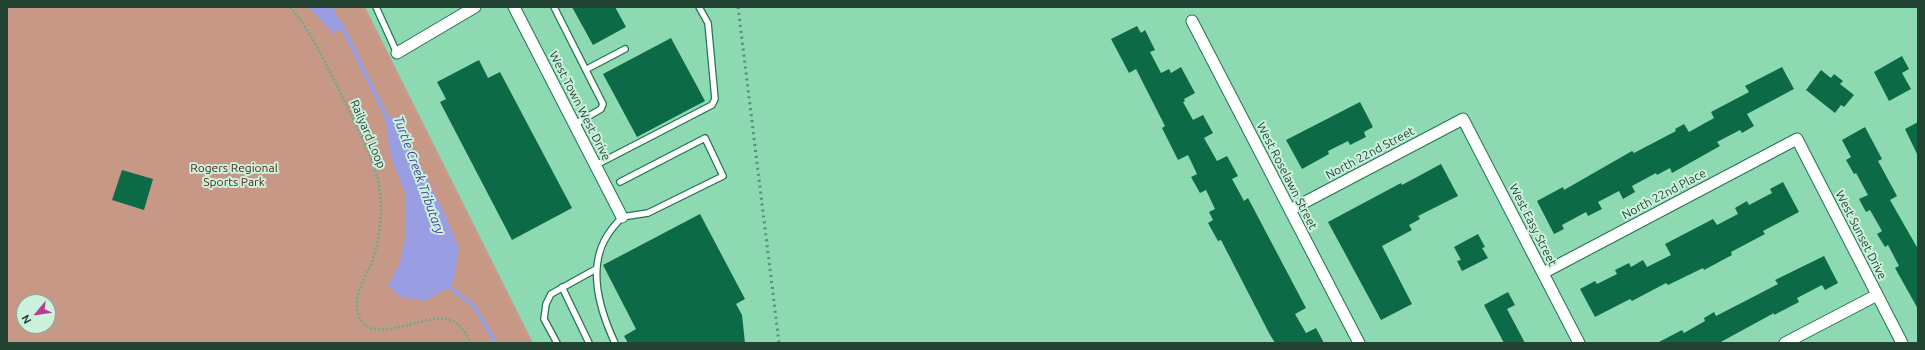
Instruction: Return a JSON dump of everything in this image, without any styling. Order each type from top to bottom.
[{"type":"street","points":[[396,52],[475,7]]},
{"type":"street","name":"West Town West Drive","points":[[514,7],[622,217]]},
{"type":"street","name":"West Roselawn Street","points":[[1192,21],[1359,343]]},
{"type":"street","name":"North 22nd Street","points":[[1290,210],[1463,119]]},
{"type":"street","name":"West Easy Street","points":[[1463,119],[1579,343]]},
{"type":"street","name":"North 22nd Place","points":[[1543,273],[1797,139]]},
{"type":"street","name":"West Sunset Drive","points":[[1797,139],[1902,343]]},
{"type":"street","points":[[1785,343],[1877,295]]},
{"type":"lane","points":[[376,7],[396,52]]},
{"type":"lane","points":[[554,7],[587,69],[603,104],[602,109],[575,124]]},
{"type":"lane","points":[[596,165],[712,105],[715,98],[708,23],[699,7]]},
{"type":"lane","points":[[587,69],[625,49]]},
{"type":"lane","points":[[614,343],[599,299],[596,270],[601,248],[607,236],[622,217],[648,213],[723,176],[706,138],[620,182]]},
{"type":"lane","points":[[556,343],[544,319],[546,304],[551,294],[596,270]]},
{"type":"lane","points":[[562,288],[589,343]]},
{"type":"path","name":"Railyard Loop","points":[[290,7],[312,37],[321,53],[358,129],[376,173],[382,201],[380,225],[375,252],[357,296],[356,306],[359,317],[367,326],[378,329],[392,330],[425,320],[442,318],[453,321],[461,326],[471,343]]},
{"type":"green space","name":"Rogers Regional Sports Park","points":[[7,7],[365,7],[533,343],[7,343]]},
{"type":"water","points":[[308,7],[333,7],[343,27],[334,34]]},
{"type":"water","points":[[385,113],[397,121],[442,208],[459,248],[455,275],[450,287],[425,301],[401,297],[388,286],[400,262],[406,234],[406,196],[390,154]]},
{"type":"building","points":[[572,7],[615,7],[626,27],[593,45]]},
{"type":"building","points":[[1137,26],[1141,33],[1145,30],[1155,50],[1150,52],[1161,73],[1169,69],[1171,73],[1181,67],[1195,93],[1184,99],[1185,101],[1183,102],[1193,120],[1203,115],[1213,133],[1204,138],[1217,161],[1227,156],[1238,176],[1232,179],[1244,201],[1248,198],[1306,308],[1295,314],[1306,333],[1316,328],[1324,343],[1275,343],[1269,333],[1221,240],[1218,241],[1208,223],[1213,220],[1209,212],[1215,209],[1206,190],[1200,193],[1191,177],[1197,174],[1188,155],[1178,160],[1162,128],[1165,126],[1136,69],[1129,73],[1111,39]]},
{"type":"building","points":[[671,38],[705,101],[637,137],[603,74]]},
{"type":"building","points":[[1902,56],[1909,69],[1902,73],[1911,89],[1889,101],[1874,72]]},
{"type":"building","points":[[479,60],[488,78],[500,72],[572,208],[512,240],[440,102],[446,99],[437,82]]},
{"type":"building","points":[[1782,67],[1794,89],[1747,114],[1754,126],[1742,133],[1740,130],[1717,142],[1720,146],[1672,173],[1670,168],[1657,175],[1656,173],[1632,186],[1635,192],[1623,199],[1619,191],[1598,202],[1602,209],[1588,216],[1586,212],[1562,225],[1564,229],[1554,234],[1537,201],[1563,187],[1564,190],[1632,151],[1634,153],[1676,131],[1675,129],[1684,124],[1689,132],[1714,118],[1711,112],[1749,92],[1745,86]]},
{"type":"building","points":[[1821,70],[1831,78],[1834,74],[1843,81],[1840,84],[1854,95],[1844,107],[1841,105],[1835,113],[1806,90]]},
{"type":"building","points":[[1360,102],[1373,127],[1364,132],[1366,137],[1350,145],[1348,141],[1328,151],[1329,154],[1302,169],[1286,140]]},
{"type":"building","points":[[1918,122],[1918,156],[1905,129]]},
{"type":"building","points":[[1865,127],[1882,159],[1878,161],[1897,196],[1890,200],[1918,249],[1918,309],[1895,268],[1899,266],[1888,245],[1885,247],[1877,234],[1882,231],[1870,210],[1866,212],[1859,199],[1868,195],[1856,173],[1854,174],[1846,160],[1851,157],[1842,140]]},
{"type":"building","points":[[1441,164],[1458,196],[1418,216],[1420,219],[1409,225],[1412,230],[1382,246],[1412,304],[1381,320],[1328,222],[1401,183],[1402,185]]},
{"type":"building","points":[[122,170],[153,179],[144,210],[112,200]]},
{"type":"building","points":[[1783,182],[1799,212],[1763,231],[1765,234],[1731,252],[1732,255],[1704,270],[1703,268],[1668,285],[1666,283],[1632,301],[1630,299],[1595,317],[1580,289],[1595,281],[1597,284],[1617,274],[1615,270],[1629,263],[1631,267],[1643,260],[1647,267],[1671,255],[1665,244],[1713,219],[1717,225],[1738,214],[1735,208],[1747,201],[1749,205],[1772,193],[1770,189]]},
{"type":"building","points":[[700,214],[745,299],[736,304],[742,315],[745,343],[628,343],[624,336],[636,329],[603,265]]},
{"type":"building","points":[[1478,234],[1485,247],[1482,248],[1488,258],[1462,271],[1457,261],[1461,260],[1454,247]]},
{"type":"building","points":[[1824,256],[1838,283],[1825,290],[1822,285],[1797,298],[1799,302],[1774,315],[1774,313],[1719,343],[1657,343],[1682,330],[1684,333],[1705,321],[1704,318],[1714,312],[1716,316],[1778,284],[1775,280]]},
{"type":"building","points":[[1508,292],[1515,305],[1507,309],[1525,343],[1504,343],[1484,305]]},
{"type":"waterway","name":"Turtle Creek Tributary","points":[[341,24],[387,118]]},
{"type":"waterway","name":"Turtle Creek Tributary","points":[[448,282],[450,287],[474,306],[496,343]]},
{"type":"railway","points":[[738,7],[779,343]]}]
